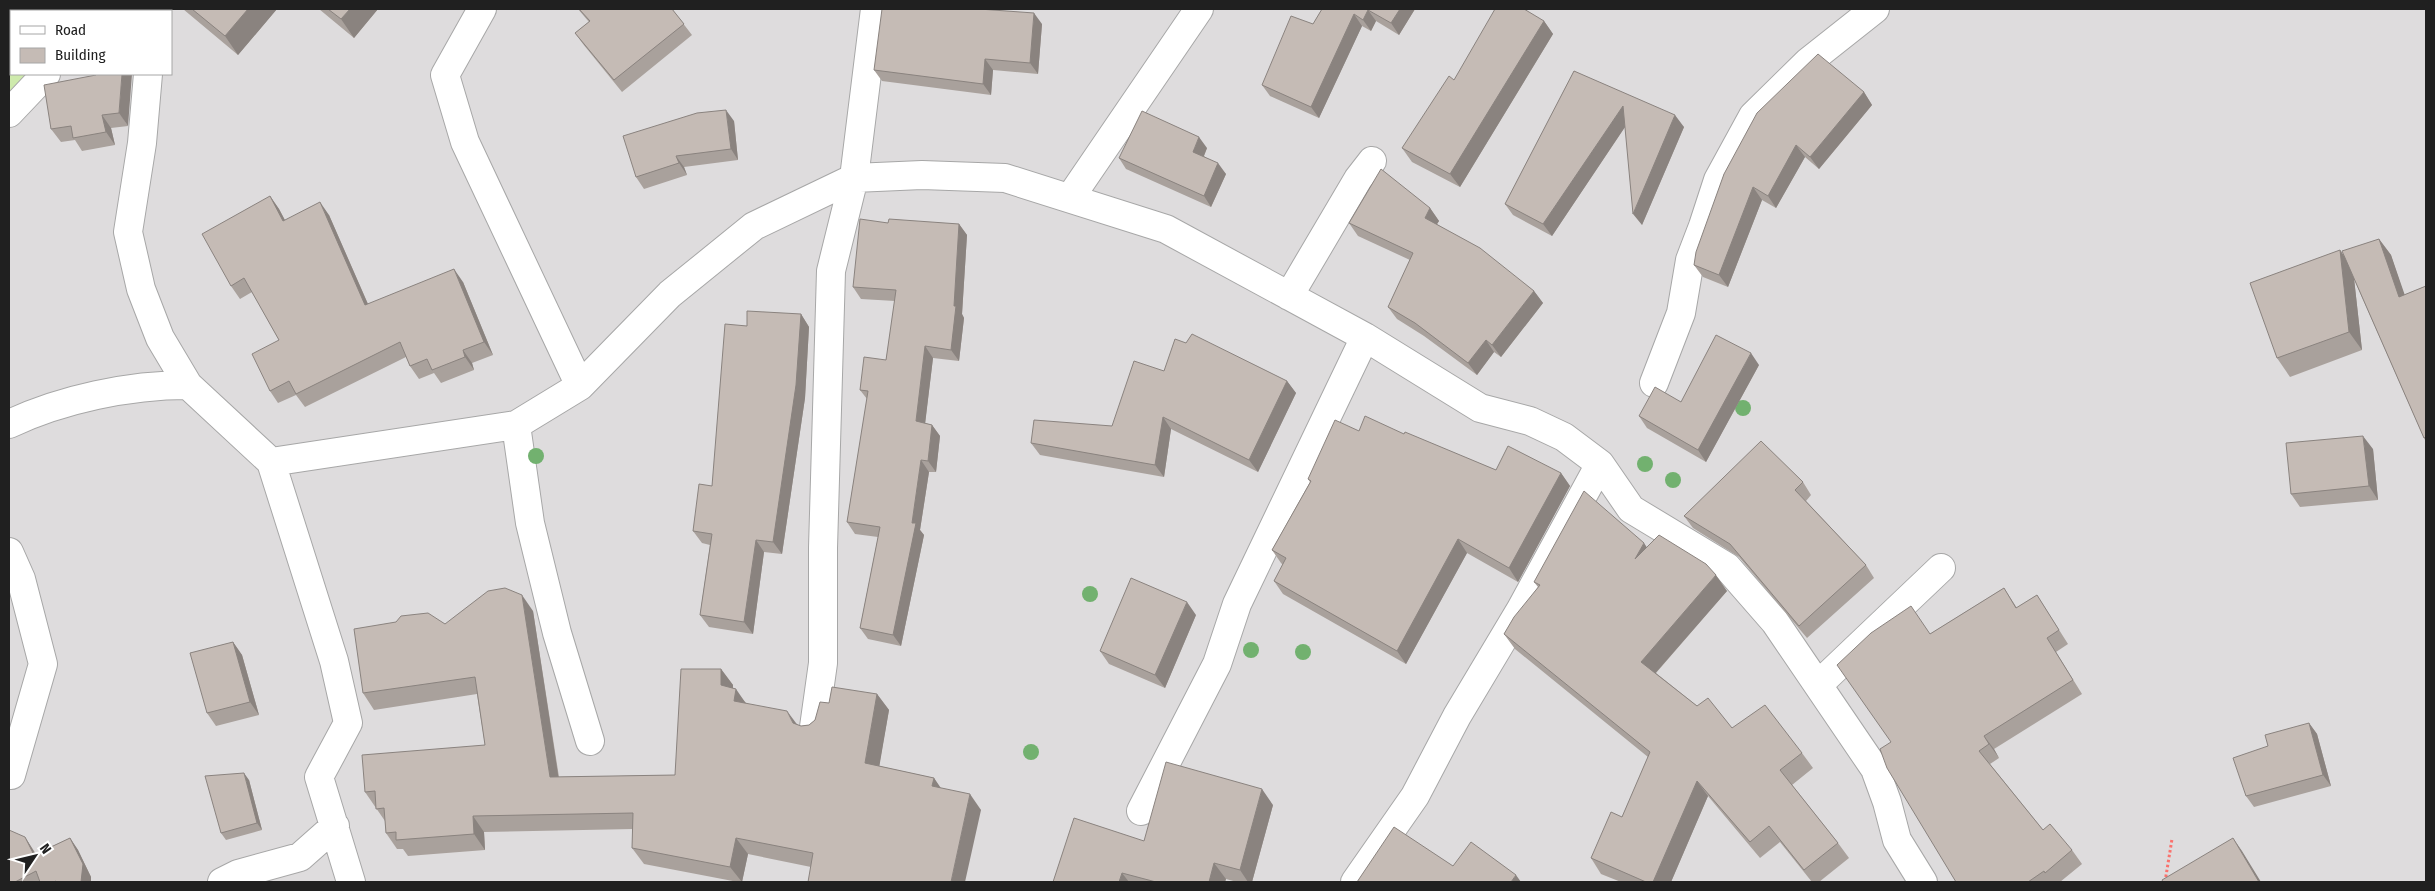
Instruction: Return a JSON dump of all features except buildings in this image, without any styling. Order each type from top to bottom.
[{"type":"street","points":[[482,9],[445,74],[465,142],[580,386]]},
{"type":"street","points":[[814,727],[823,663],[823,548],[831,271],[854,178],[876,9]]},
{"type":"street","points":[[1070,198],[1199,9]]},
{"type":"street","points":[[1654,382],[1680,313],[1690,260],[1718,180],[1753,116],[1808,62],[1875,9]]},
{"type":"street","points":[[9,113],[45,75]]},
{"type":"street","points":[[148,75],[142,142],[128,232],[141,289],[160,338],[188,385],[271,462],[334,660],[348,724],[319,777],[350,882]]},
{"type":"street","points":[[1289,296],[1358,179],[1372,161]]},
{"type":"street","points":[[271,462],[516,425],[580,386],[670,294],[754,226],[854,178],[922,174],[1005,178],[1166,229],[1365,337],[1480,408],[1530,421],[1564,437],[1600,464],[1631,509],[1727,567],[1775,622],[1875,769],[1887,802],[1897,840],[1923,882]]},
{"type":"street","points":[[1141,811],[1217,664],[1237,604],[1365,337]]},
{"type":"street","points":[[9,424],[29,415],[118,390],[154,385],[188,385]]},
{"type":"street","points":[[516,425],[530,523],[557,633],[590,741]]},
{"type":"street","points":[[1355,882],[1415,796],[1456,716],[1521,608],[1600,464]]},
{"type":"street","points":[[9,552],[21,579],[43,664],[11,775]]},
{"type":"street","points":[[1818,684],[1941,568]]},
{"type":"street","points":[[222,882],[238,874],[300,857],[335,826]]},
{"type":"path","points":[[2165,882],[2172,839]]},
{"type":"shaded area","points":[[2426,9],[2426,882],[9,882],[9,112],[47,75],[172,75],[172,10],[107,10]]},
{"type":"green space","points":[[9,9],[98,9],[10,10],[10,75],[34,75],[9,101]]}]
